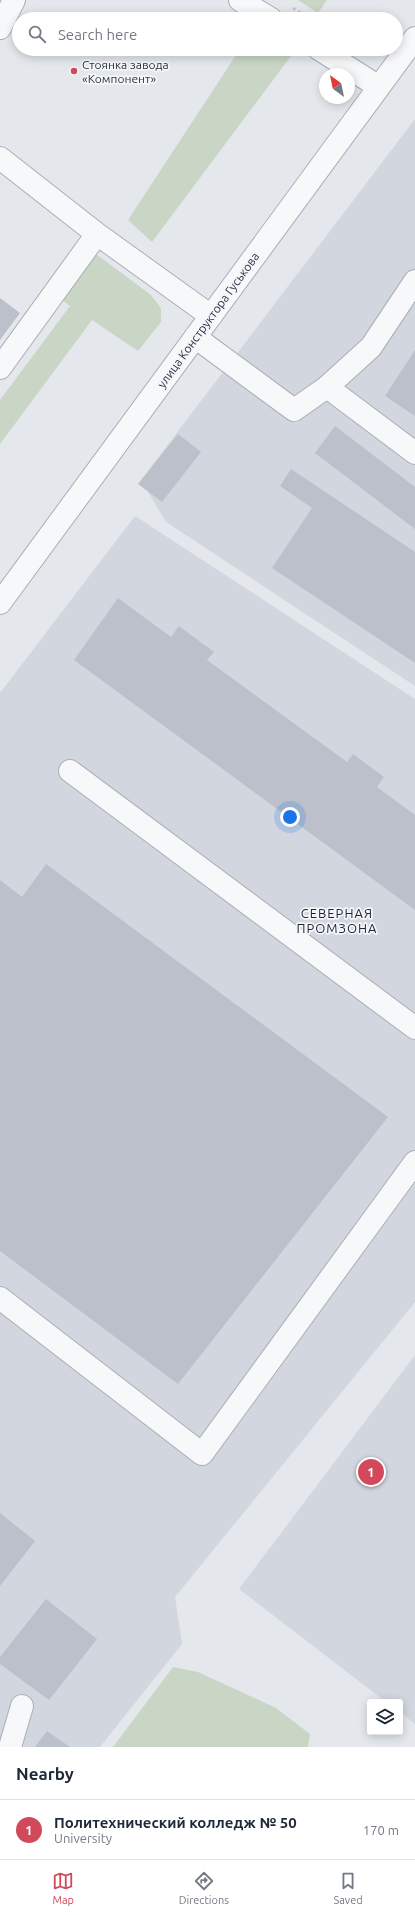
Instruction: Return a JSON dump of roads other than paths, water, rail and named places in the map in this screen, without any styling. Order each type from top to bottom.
[{"type":"street","points":[[0,28],[14,0]]},
{"type":"street","points":[[240,0],[260,12]]},
{"type":"street","name":"улица Конструктора Гуськова","points":[[403,54],[415,38]]},
{"type":"street","points":[[330,56],[379,87]]},
{"type":"street","name":"улица Конструктора Гуськова","points":[[0,603],[402,56]]},
{"type":"street","points":[[0,158],[97,234],[211,316]]},
{"type":"street","points":[[0,368],[97,234]]},
{"type":"street","points":[[195,337],[294,410],[327,387],[371,347],[415,280]]},
{"type":"street","points":[[327,387],[415,453]]},
{"type":"street","points":[[70,772],[415,1028]]},
{"type":"street","points":[[0,1298],[202,1454],[415,1162]]},
{"type":"street","points":[[10,1747],[22,1706]]},
{"type":"place","name":"Стоянка завода «Компонент»","points":[[74,71]]},
{"type":"place","name":"Политехнический колледж № 50","points":[[371,1472]]},
{"type":"district","name":"СЕВЕРНАЯ ПРОМЗОНА","points":[[337,920]]}]
